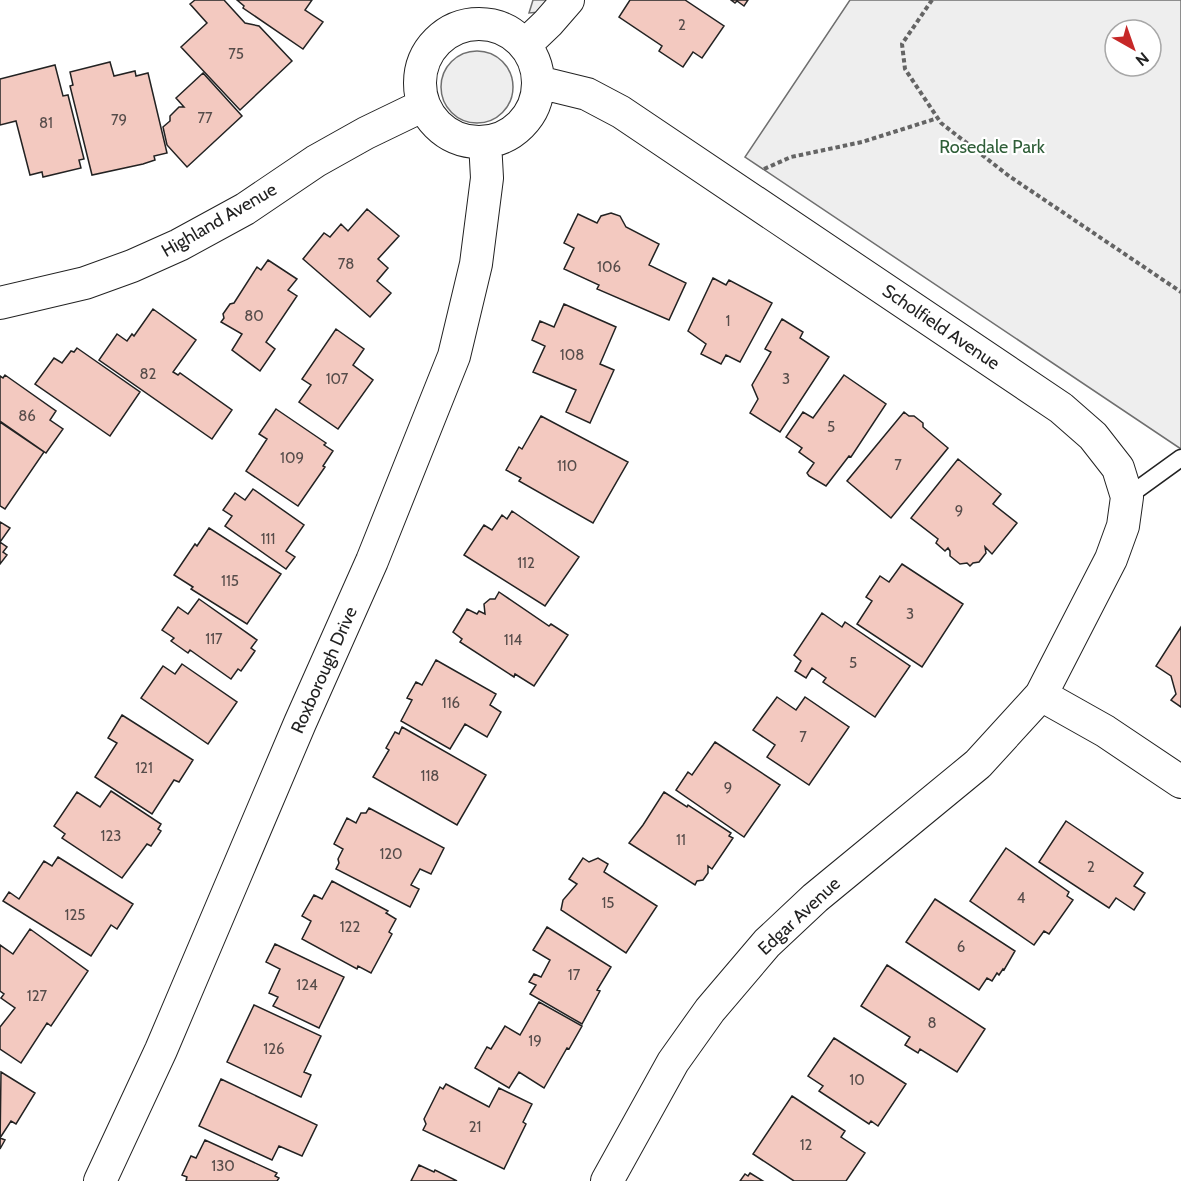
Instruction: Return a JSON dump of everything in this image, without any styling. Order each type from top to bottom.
[{"type":"street","points":[[525,45],[568,0]]},
{"type":"street","points":[[474,12],[494,26],[511,33],[525,45],[537,69],[538,82],[536,99],[528,115],[517,129],[501,138],[484,142],[465,141],[448,134],[434,121],[424,105],[420,87],[422,68],[429,51],[441,37],[458,28],[474,12]]},
{"type":"street","name":"Scholfield Avenue","points":[[538,82],[587,94],[621,112],[1061,408],[1093,436],[1118,468],[1126,497],[1123,526],[1111,560],[1041,695]]},
{"type":"street","name":"Highland Avenue","points":[[0,303],[85,283],[132,266],[169,249],[245,209],[336,150],[424,105]]},
{"type":"street","name":"Roxborough Drive","points":[[100,1181],[161,1050],[372,561],[454,356],[476,264],[487,178],[484,142]]},
{"type":"street","points":[[1041,695],[1105,731],[1181,782]]},
{"type":"street","name":"Edgar Avenue","points":[[607,1181],[673,1062],[710,1010],[767,943],[814,897],[978,764],[1041,695]]},
{"type":"lane","points":[[1126,497],[1181,458]]},
{"type":"path","points":[[932,0],[902,44],[905,69],[938,118],[1009,176],[1181,292]]},
{"type":"path","points":[[727,183],[791,158],[862,142],[938,118]]},
{"type":"green space","points":[[533,0],[553,0],[540,12],[529,13]]},
{"type":"green space","name":"Rosedale Park","points":[[850,0],[1181,0],[1181,449],[745,157]]},
{"type":"green space","points":[[477,51],[497,57],[507,67],[513,87],[507,107],[497,117],[477,123],[457,117],[447,107],[441,87],[447,67],[457,57]]},
{"type":"building","points":[[195,0],[224,0],[245,23],[259,26],[292,61],[240,110],[181,47],[207,23],[190,4]]},
{"type":"building","points":[[237,0],[312,0],[305,10],[323,22],[303,49],[243,8],[244,6]]},
{"type":"building","points":[[630,0],[685,0],[724,26],[702,58],[693,52],[683,67],[659,51],[662,46],[619,17]]},
{"type":"building","points":[[731,0],[748,0],[744,6]]},
{"type":"building","points":[[110,62],[114,76],[135,71],[136,76],[148,73],[167,153],[154,156],[155,160],[143,164],[92,175],[70,86],[73,85],[70,72]]},
{"type":"building","points":[[55,65],[63,96],[68,95],[84,159],[79,160],[81,168],[43,177],[42,172],[30,175],[16,121],[0,125],[0,79]]},
{"type":"building","points":[[203,73],[242,116],[187,167],[167,145],[163,127],[179,107],[184,107],[176,98]]},
{"type":"building","points":[[367,209],[399,236],[378,259],[388,268],[377,281],[391,293],[370,317],[303,259],[324,233],[330,237],[341,224],[348,231]]},
{"type":"building","points":[[611,213],[620,216],[626,227],[659,244],[649,265],[686,283],[669,320],[597,289],[599,285],[564,269],[574,248],[564,243],[578,214],[597,223],[601,216]]},
{"type":"building","points":[[268,260],[297,279],[288,290],[297,296],[266,342],[275,349],[260,371],[232,350],[242,334],[221,322],[224,318],[223,314],[230,304],[234,303],[257,267],[261,270]]},
{"type":"building","points":[[713,278],[726,285],[729,280],[772,303],[740,362],[726,355],[721,364],[701,354],[706,344],[688,331]]},
{"type":"building","points":[[564,304],[616,327],[600,364],[614,370],[590,423],[566,412],[576,390],[533,372],[545,346],[532,340],[540,321],[554,327]]},
{"type":"building","points":[[153,309],[196,340],[173,372],[178,375],[180,373],[232,410],[212,439],[99,360],[117,334],[127,341],[132,334],[134,336]]},
{"type":"building","points":[[782,319],[803,332],[800,338],[829,357],[780,432],[750,413],[758,399],[752,385],[771,352],[765,349]]},
{"type":"building","points":[[336,329],[364,349],[353,365],[373,380],[338,429],[299,402],[311,385],[302,379]]},
{"type":"building","points":[[77,348],[140,392],[110,436],[35,384],[54,358],[62,363],[71,351],[74,352]]},
{"type":"building","points":[[5,375],[56,411],[50,420],[63,429],[46,453],[0,421],[0,376],[3,378]]},
{"type":"building","points":[[844,375],[886,404],[851,457],[849,456],[826,486],[809,476],[807,473],[814,463],[799,452],[802,448],[786,437],[803,412],[813,418]]},
{"type":"building","points":[[276,409],[326,443],[324,445],[333,451],[323,466],[325,467],[298,506],[246,471],[267,439],[259,434]]},
{"type":"building","points":[[904,412],[923,423],[923,427],[948,448],[891,518],[847,481]]},
{"type":"building","points":[[541,416],[628,462],[593,523],[519,481],[521,478],[506,470],[519,447],[522,449]]},
{"type":"building","points":[[0,422],[44,452],[5,509],[0,506]]},
{"type":"building","points":[[958,459],[1001,494],[993,504],[1017,523],[992,554],[985,547],[986,553],[979,562],[970,566],[967,563],[960,564],[950,556],[948,548],[945,551],[936,543],[938,539],[911,518]]},
{"type":"building","points":[[253,489],[304,525],[286,551],[295,557],[286,569],[225,526],[232,516],[223,510],[235,493],[245,500]]},
{"type":"building","points":[[512,511],[579,557],[545,606],[464,555],[484,525],[492,530],[502,515],[507,519]]},
{"type":"building","points":[[0,522],[10,528],[0,542]]},
{"type":"building","points":[[209,528],[281,574],[247,624],[191,589],[193,587],[174,575]]},
{"type":"building","points":[[0,542],[7,547],[3,552],[7,555],[0,564]]},
{"type":"building","points":[[902,564],[963,604],[922,667],[857,624],[872,601],[866,597],[880,576],[889,582]]},
{"type":"building","points":[[499,592],[549,626],[551,624],[568,635],[534,686],[515,674],[514,677],[460,642],[462,639],[453,632],[467,609],[477,614],[479,611],[485,614],[484,604],[490,599],[495,599]]},
{"type":"building","points":[[199,599],[257,640],[251,648],[255,651],[241,671],[238,669],[231,679],[190,650],[188,653],[171,641],[174,638],[162,630],[178,607],[188,614]]},
{"type":"building","points":[[822,613],[842,627],[845,622],[910,666],[875,717],[823,682],[826,678],[812,668],[806,678],[795,671],[801,661],[794,655]]},
{"type":"building","points":[[1181,627],[1181,707],[1171,700],[1176,694],[1171,676],[1156,666]]},
{"type":"building","points":[[436,660],[496,694],[490,705],[501,712],[487,737],[465,724],[450,749],[401,721],[412,700],[407,698],[416,682],[422,685]]},
{"type":"building","points":[[182,664],[237,702],[208,744],[141,698],[163,666],[175,674]]},
{"type":"building","points":[[777,697],[796,710],[805,697],[849,727],[809,785],[767,757],[775,745],[753,730]]},
{"type":"building","points":[[122,715],[193,760],[179,782],[174,780],[152,814],[95,777],[117,743],[108,738]]},
{"type":"building","points":[[402,727],[486,775],[457,825],[373,777],[389,750],[386,748],[395,732],[399,734]]},
{"type":"building","points":[[715,742],[780,785],[744,837],[676,790],[688,772],[692,775]]},
{"type":"building","points":[[111,791],[161,824],[158,829],[161,831],[151,846],[147,844],[122,878],[62,838],[65,834],[54,826],[77,792],[100,807]]},
{"type":"building","points":[[664,792],[731,833],[729,836],[733,838],[712,869],[708,866],[708,873],[695,885],[629,843]]},
{"type":"building","points":[[369,808],[444,848],[431,874],[420,869],[411,885],[419,889],[410,907],[336,869],[343,849],[334,844],[347,818],[356,823],[361,813],[366,813]]},
{"type":"building","points":[[1066,821],[1143,873],[1134,886],[1145,893],[1134,910],[1116,898],[1109,908],[1039,862]]},
{"type":"building","points":[[1006,848],[1069,892],[1067,896],[1073,900],[1049,934],[1044,931],[1034,945],[970,901]]},
{"type":"building","points":[[58,857],[133,904],[117,929],[111,925],[91,956],[3,901],[9,892],[19,899],[44,861],[52,866]]},
{"type":"building","points":[[583,858],[589,862],[598,858],[608,864],[604,872],[657,906],[626,953],[561,910],[563,900],[577,884],[569,879]]},
{"type":"building","points":[[332,881],[388,911],[386,913],[396,919],[389,932],[392,934],[371,973],[358,966],[357,969],[302,939],[311,921],[302,916],[314,895],[322,899]]},
{"type":"building","points":[[935,899],[1015,951],[1004,970],[999,975],[997,973],[992,981],[987,978],[979,990],[906,942]]},
{"type":"building","points":[[547,927],[611,967],[597,990],[600,991],[582,1024],[530,994],[536,985],[529,982],[534,974],[541,977],[550,960],[533,950]]},
{"type":"building","points":[[30,929],[88,971],[51,1026],[47,1023],[21,1063],[0,1049],[0,1027],[15,1008],[1,998],[4,994],[0,991],[0,945],[13,954]]},
{"type":"building","points":[[275,944],[344,977],[319,1028],[273,1006],[278,997],[269,993],[280,969],[266,962]]},
{"type":"building","points":[[887,965],[985,1029],[957,1072],[920,1049],[918,1053],[905,1045],[910,1037],[861,1006]]},
{"type":"building","points":[[539,1002],[582,1026],[544,1088],[519,1072],[509,1088],[475,1068],[487,1047],[491,1049],[505,1026],[520,1035]]},
{"type":"building","points":[[254,1005],[321,1036],[304,1072],[311,1075],[301,1097],[227,1062]]},
{"type":"building","points":[[834,1038],[906,1084],[878,1126],[871,1121],[869,1124],[819,1091],[823,1086],[808,1076]]},
{"type":"building","points":[[1,1072],[35,1093],[16,1124],[11,1121],[0,1138]]},
{"type":"building","points":[[221,1079],[317,1125],[302,1156],[279,1146],[272,1160],[199,1126]]},
{"type":"building","points":[[446,1084],[489,1107],[499,1088],[532,1104],[523,1122],[526,1124],[504,1169],[423,1130],[426,1124],[424,1119],[440,1087],[443,1089]]},
{"type":"building","points":[[792,1096],[845,1131],[841,1137],[865,1153],[846,1181],[794,1181],[753,1154]]},
{"type":"building","points":[[0,1138],[5,1140],[0,1149]]},
{"type":"building","points":[[205,1140],[277,1173],[275,1176],[279,1178],[277,1181],[186,1181],[187,1177],[182,1175],[191,1156],[196,1158]]},
{"type":"building","points":[[419,1165],[434,1172],[435,1170],[457,1181],[411,1181]]},
{"type":"building","points":[[750,1173],[763,1181],[740,1181],[745,1174],[748,1176]]}]
